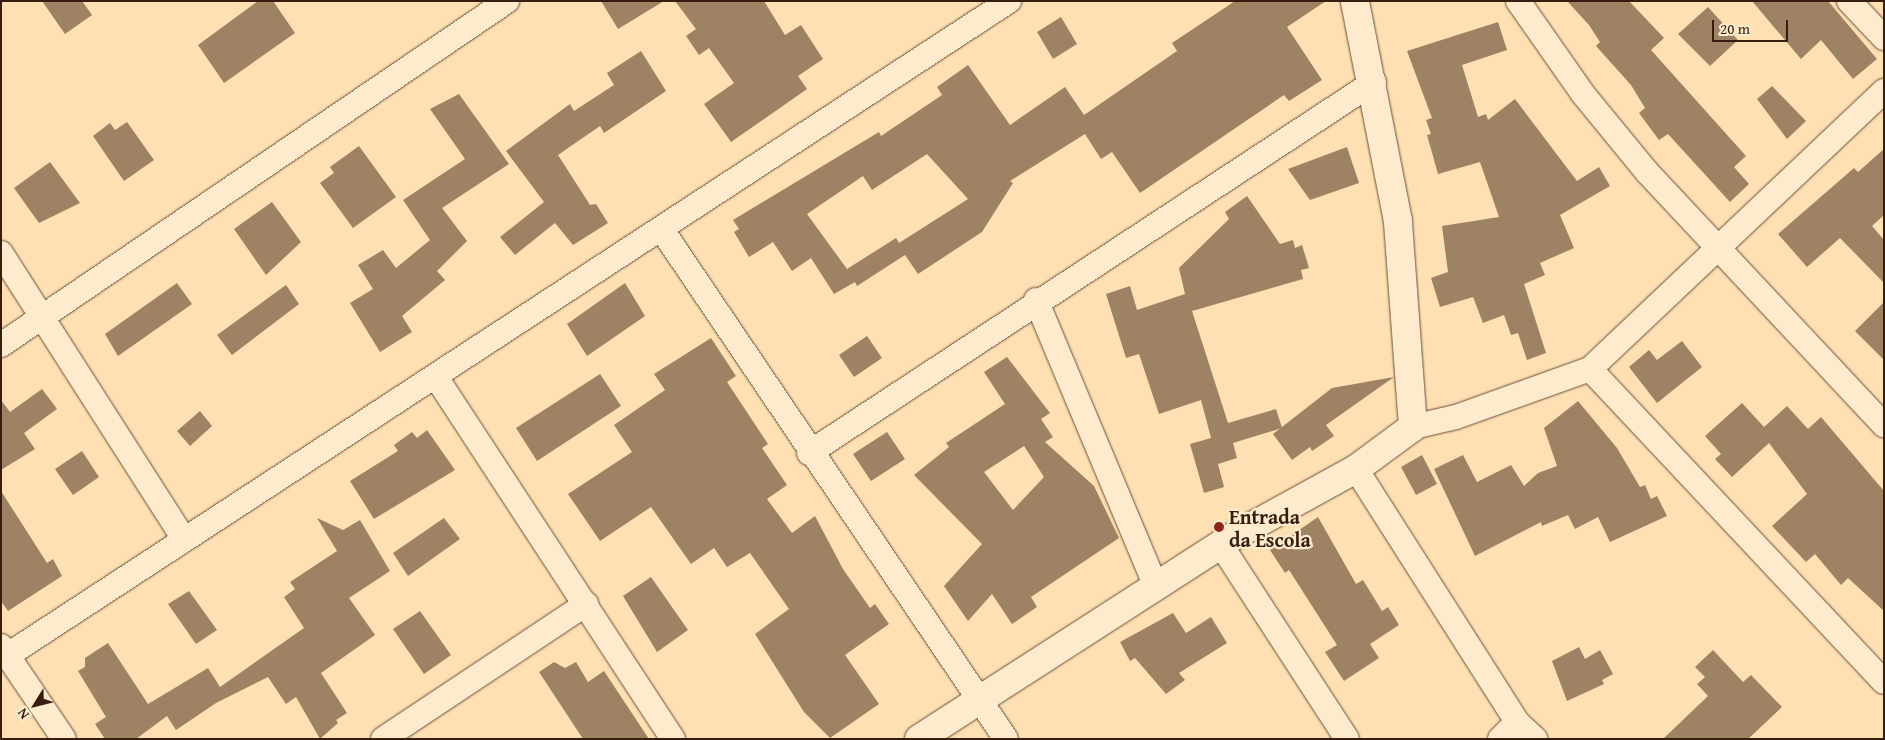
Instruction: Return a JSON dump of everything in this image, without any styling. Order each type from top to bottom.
[{"type":"street","points":[[1,345],[507,1]]},
{"type":"street","points":[[64,739],[5,651],[436,377],[1009,1]]},
{"type":"street","points":[[1355,1],[1374,82],[1398,221],[1413,427]]},
{"type":"street","points":[[1518,1],[1583,94],[1646,172],[1884,425]]},
{"type":"street","points":[[1849,1],[1884,38]]},
{"type":"street","points":[[809,453],[1036,300],[1374,82]]},
{"type":"street","points":[[919,739],[1221,545],[1356,469],[1413,427],[1456,417],[1590,370],[1717,246],[1884,91]]},
{"type":"street","points":[[662,230],[809,453],[1006,739]]},
{"type":"street","points":[[1,252],[183,538]]},
{"type":"street","points":[[1036,300],[1156,587]]},
{"type":"street","points":[[1590,370],[1884,682]]},
{"type":"street","points":[[436,377],[673,739]]},
{"type":"street","points":[[1356,469],[1517,722],[1535,739]]},
{"type":"street","points":[[1221,545],[1347,739]]},
{"type":"street","points":[[383,739],[586,604]]},
{"type":"street","points":[[1500,739],[1517,722]]},
{"type":"building","points":[[42,1],[82,1],[92,15],[65,34]]},
{"type":"building","points":[[258,1],[273,1],[295,33],[224,83],[198,45]]},
{"type":"building","points":[[601,1],[664,1],[618,29]]},
{"type":"building","points":[[675,1],[764,1],[785,35],[801,25],[823,59],[798,76],[807,89],[731,142],[704,104],[734,83],[709,48],[699,55],[686,36],[696,29]]},
{"type":"building","points":[[1235,1],[1326,1],[1287,27],[1322,80],[1289,101],[1284,95],[1140,193],[1112,152],[1101,159],[1085,134],[1010,181],[1013,183],[982,232],[918,274],[905,255],[857,286],[855,282],[834,294],[811,258],[792,271],[773,242],[749,257],[734,232],[739,229],[733,220],[879,132],[881,136],[942,95],[937,87],[968,65],[1010,125],[1065,87],[1084,115],[1177,51],[1172,43]],"holes":[[[927,154],[968,199],[899,243],[896,238],[847,269],[807,214],[863,176],[872,190]]]},
{"type":"building","points":[[1567,1],[1629,1],[1664,38],[1651,50],[1746,156],[1734,167],[1749,184],[1730,202],[1668,134],[1659,140],[1639,113],[1645,108],[1631,85],[1596,46],[1600,42],[1589,25]]},
{"type":"building","points":[[1752,1],[1828,1],[1877,59],[1853,79],[1821,40],[1801,59]]},
{"type":"building","points":[[1708,7],[1738,40],[1710,66],[1678,34]]},
{"type":"building","points":[[1061,17],[1077,44],[1053,59],[1037,32]]},
{"type":"building","points":[[1498,22],[1507,50],[1462,65],[1478,117],[1486,114],[1488,120],[1515,99],[1577,181],[1599,167],[1610,186],[1560,215],[1574,248],[1540,263],[1545,275],[1524,284],[1546,353],[1527,360],[1518,333],[1511,335],[1504,315],[1483,323],[1473,297],[1440,307],[1431,278],[1448,272],[1442,226],[1499,217],[1480,162],[1438,174],[1427,135],[1431,134],[1426,120],[1432,118],[1407,51]]},
{"type":"building","points":[[641,51],[666,91],[604,133],[600,126],[558,155],[590,205],[596,204],[608,223],[573,245],[555,223],[515,255],[500,237],[544,202],[506,151],[570,104],[574,111],[614,85],[607,73]]},
{"type":"building","points":[[1772,86],[1806,121],[1787,139],[1757,99]]},
{"type":"building","points":[[459,94],[509,164],[442,208],[467,241],[437,271],[445,280],[402,316],[412,332],[380,352],[350,303],[373,289],[358,265],[383,250],[396,268],[430,240],[403,200],[465,159],[430,109]]},
{"type":"building","points":[[127,122],[154,160],[124,181],[93,136],[110,123],[115,130]]},
{"type":"building","points":[[359,146],[396,197],[353,228],[320,183],[334,173],[330,167]]},
{"type":"building","points":[[1347,147],[1359,183],[1310,200],[1288,169]]},
{"type":"building","points":[[1884,149],[1884,215],[1872,226],[1884,240],[1884,283],[1840,238],[1807,267],[1778,234],[1854,168],[1858,172]]},
{"type":"building","points":[[50,162],[80,203],[39,223],[14,188]]},
{"type":"building","points":[[1247,196],[1280,244],[1293,240],[1295,248],[1302,245],[1309,268],[1301,270],[1303,279],[1192,311],[1228,423],[1276,409],[1282,428],[1233,443],[1237,458],[1218,464],[1224,487],[1204,493],[1190,444],[1211,438],[1201,400],[1159,414],[1139,354],[1126,358],[1106,294],[1130,286],[1137,310],[1185,294],[1179,268],[1229,219],[1225,212]]},
{"type":"building","points":[[272,202],[301,242],[266,275],[234,229]]},
{"type":"building","points":[[177,283],[192,304],[118,356],[105,334]]},
{"type":"building","points":[[625,283],[645,316],[587,356],[567,324]]},
{"type":"building","points":[[286,285],[299,304],[232,355],[217,335]]},
{"type":"building","points":[[1884,302],[1884,360],[1855,331]]},
{"type":"building","points":[[867,336],[882,358],[854,377],[839,355]]},
{"type":"building","points":[[711,338],[736,376],[727,382],[768,444],[762,448],[787,485],[767,499],[792,533],[815,516],[843,569],[870,608],[875,604],[889,624],[845,655],[879,704],[830,738],[804,712],[755,634],[789,609],[750,553],[727,567],[714,548],[691,564],[651,507],[600,541],[568,494],[632,452],[614,425],[665,390],[654,374]]},
{"type":"building","points":[[1682,341],[1702,367],[1657,403],[1629,367],[1649,350],[1657,360]]},
{"type":"building","points":[[1007,357],[1050,413],[1041,419],[1053,437],[1045,442],[1094,486],[1119,538],[1031,597],[1037,607],[1012,624],[992,594],[968,621],[944,586],[982,544],[914,475],[949,447],[946,443],[1005,404],[984,372]],"holes":[[[1024,446],[1044,477],[1013,510],[984,472]]]},
{"type":"building","points":[[600,374],[621,406],[537,461],[516,428]]},
{"type":"building","points":[[1394,377],[1326,425],[1334,436],[1312,451],[1310,447],[1292,460],[1273,434],[1332,388]]},
{"type":"building","points":[[42,389],[57,409],[24,433],[35,449],[1,470],[1,400],[10,412]]},
{"type":"building","points":[[1578,401],[1617,448],[1640,487],[1645,485],[1651,499],[1657,496],[1667,516],[1610,542],[1598,517],[1575,529],[1568,515],[1542,526],[1541,522],[1475,556],[1434,469],[1463,455],[1477,482],[1511,465],[1524,486],[1538,473],[1557,466],[1544,428]]},
{"type":"building","points":[[1742,403],[1764,427],[1787,406],[1808,429],[1821,417],[1884,491],[1884,611],[1848,578],[1841,585],[1815,554],[1806,562],[1772,526],[1807,494],[1769,443],[1732,477],[1715,459],[1721,454],[1705,436]]},
{"type":"building","points":[[200,411],[212,426],[190,446],[177,431]]},
{"type":"building","points":[[427,430],[455,470],[374,519],[350,481],[398,451],[394,445],[412,432],[417,438]]},
{"type":"building","points":[[887,432],[905,459],[871,481],[853,454]]},
{"type":"building","points":[[82,451],[99,477],[73,495],[55,469]]},
{"type":"building","points":[[1422,455],[1437,484],[1416,495],[1401,467]]},
{"type":"building","points":[[1,491],[47,563],[53,559],[62,576],[8,611],[1,601]]},
{"type":"building","points":[[1318,517],[1356,584],[1363,580],[1382,611],[1388,607],[1399,625],[1370,644],[1379,658],[1344,681],[1325,652],[1337,645],[1289,570],[1285,573],[1270,550]]},
{"type":"building","points":[[317,518],[343,530],[360,520],[390,571],[349,598],[375,635],[321,673],[347,713],[336,720],[338,723],[320,739],[296,697],[286,704],[268,677],[216,703],[176,730],[167,716],[136,739],[105,739],[95,724],[106,717],[78,671],[85,667],[85,658],[108,643],[148,704],[208,668],[220,687],[304,628],[284,597],[295,589],[290,582],[337,551]]},
{"type":"building","points":[[444,518],[460,539],[408,576],[393,553]]},
{"type":"building","points":[[651,577],[688,630],[657,652],[623,596]]},
{"type":"building","points":[[189,591],[217,630],[196,644],[168,604]]},
{"type":"building","points":[[420,611],[451,655],[424,674],[393,629]]},
{"type":"building","points":[[1173,613],[1186,633],[1211,617],[1227,643],[1179,673],[1185,680],[1166,694],[1135,658],[1130,661],[1120,642]]},
{"type":"building","points":[[1579,647],[1585,659],[1600,650],[1613,674],[1602,680],[1604,684],[1567,701],[1552,661]]},
{"type":"building","points":[[1713,650],[1743,682],[1751,675],[1782,707],[1748,739],[1663,739],[1708,696],[1697,684],[1705,677],[1695,667]]},
{"type":"building","points":[[554,662],[565,668],[576,662],[588,682],[604,671],[649,739],[583,739],[539,672]]},
{"type":"place","name":"Entrada da Escola","points":[[1219,527]]}]
